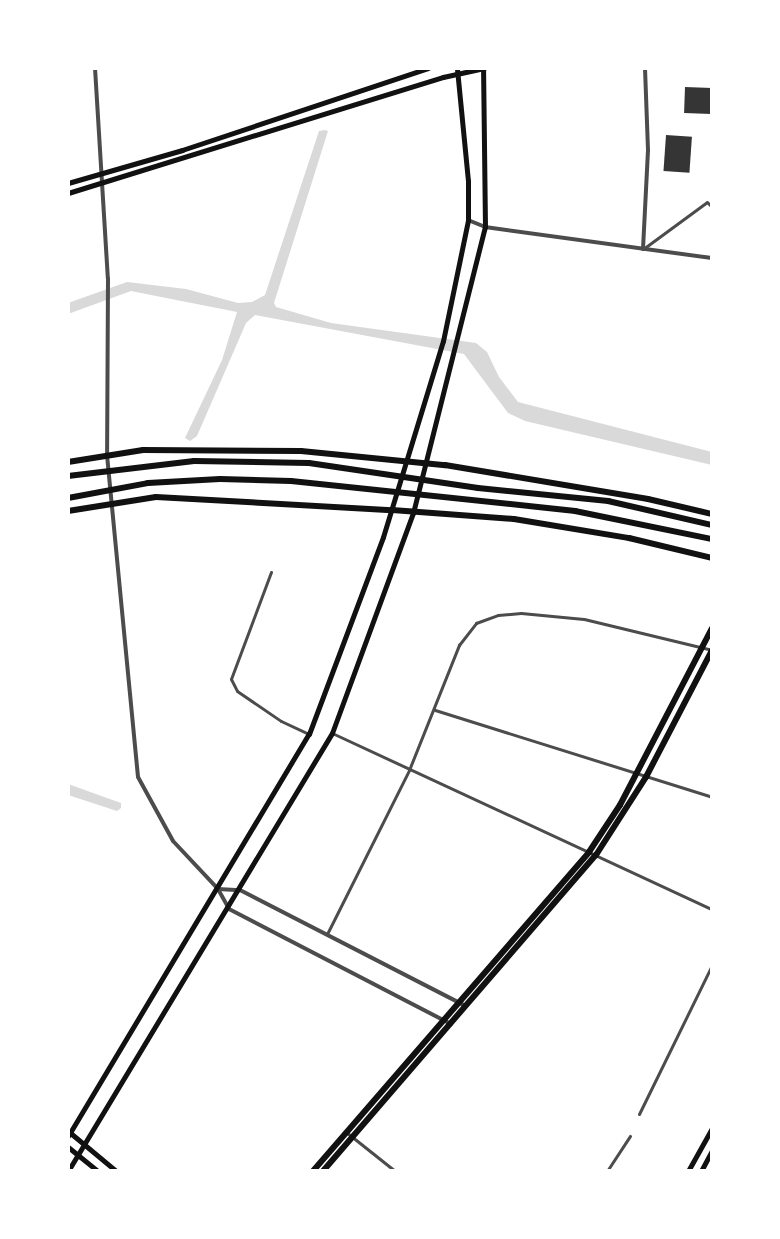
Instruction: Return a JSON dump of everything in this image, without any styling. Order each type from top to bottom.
[{"type":"main road","points":[[68,183],[182,150],[428,68]]},
{"type":"main road","points":[[68,193],[457,71],[484,68],[485,227],[413,513],[332,733],[229,909],[68,1171]]},
{"type":"main road","points":[[116,1171],[69,1133],[309,734],[392,510],[443,341],[468,220],[457,71]]},
{"type":"main road","points":[[68,462],[143,450],[301,451],[406,460],[648,499],[712,514]]},
{"type":"main road","points":[[68,476],[194,461],[309,463],[478,488],[608,501],[712,525]]},
{"type":"main road","points":[[68,498],[110,488],[220,479],[291,481],[575,511],[712,539]]},
{"type":"main road","points":[[68,511],[156,497],[392,510],[514,519],[629,538],[712,558]]},
{"type":"main road","points":[[593,854],[712,628]]},
{"type":"main road","points":[[313,1171],[349,1134],[593,854],[646,777],[712,650]]},
{"type":"main road","points":[[688,1171],[712,1128]]},
{"type":"main road","points":[[323,1171],[349,1134]]},
{"type":"main road","points":[[68,1147],[98,1171]]},
{"type":"main road","points":[[701,1171],[712,1150]]},
{"type":"street","points":[[95,68],[108,279],[108,472],[138,777],[173,841],[218,889],[229,909],[447,1022]]},
{"type":"street","points":[[643,249],[648,150],[645,68]]},
{"type":"street","points":[[643,249],[707,202],[712,207]]},
{"type":"street","points":[[468,220],[485,227],[712,258]]},
{"type":"street","points":[[271,572],[231,679],[237,691],[281,721],[309,734]]},
{"type":"street","points":[[327,934],[409,770],[459,645],[476,623],[498,615],[521,613],[584,619],[712,650]]},
{"type":"street","points":[[435,710],[712,797]]},
{"type":"street","points":[[332,733],[712,909]]},
{"type":"street","points":[[218,889],[240,890],[463,1004]]},
{"type":"street","points":[[639,1114],[712,965]]},
{"type":"street","points":[[349,1134],[395,1171]]},
{"type":"street","points":[[607,1171],[630,1136]]},
{"type":"shaded area","points":[[319,131],[328,131],[274,303],[276,307],[331,323],[476,343],[487,352],[499,377],[518,402],[712,452],[712,465],[525,421],[508,413],[464,354],[255,315],[246,323],[197,436],[190,441],[185,438],[222,360],[237,312],[131,291],[68,314],[68,303],[127,282],[186,289],[238,303],[252,302],[265,295]]},
{"type":"shaded area","points":[[68,784],[121,803],[121,808],[117,811],[68,795]]},
{"type":"building","points":[[685,87],[712,88],[711,114],[684,113]]},
{"type":"building","points":[[666,135],[692,137],[689,173],[663,171]]}]
